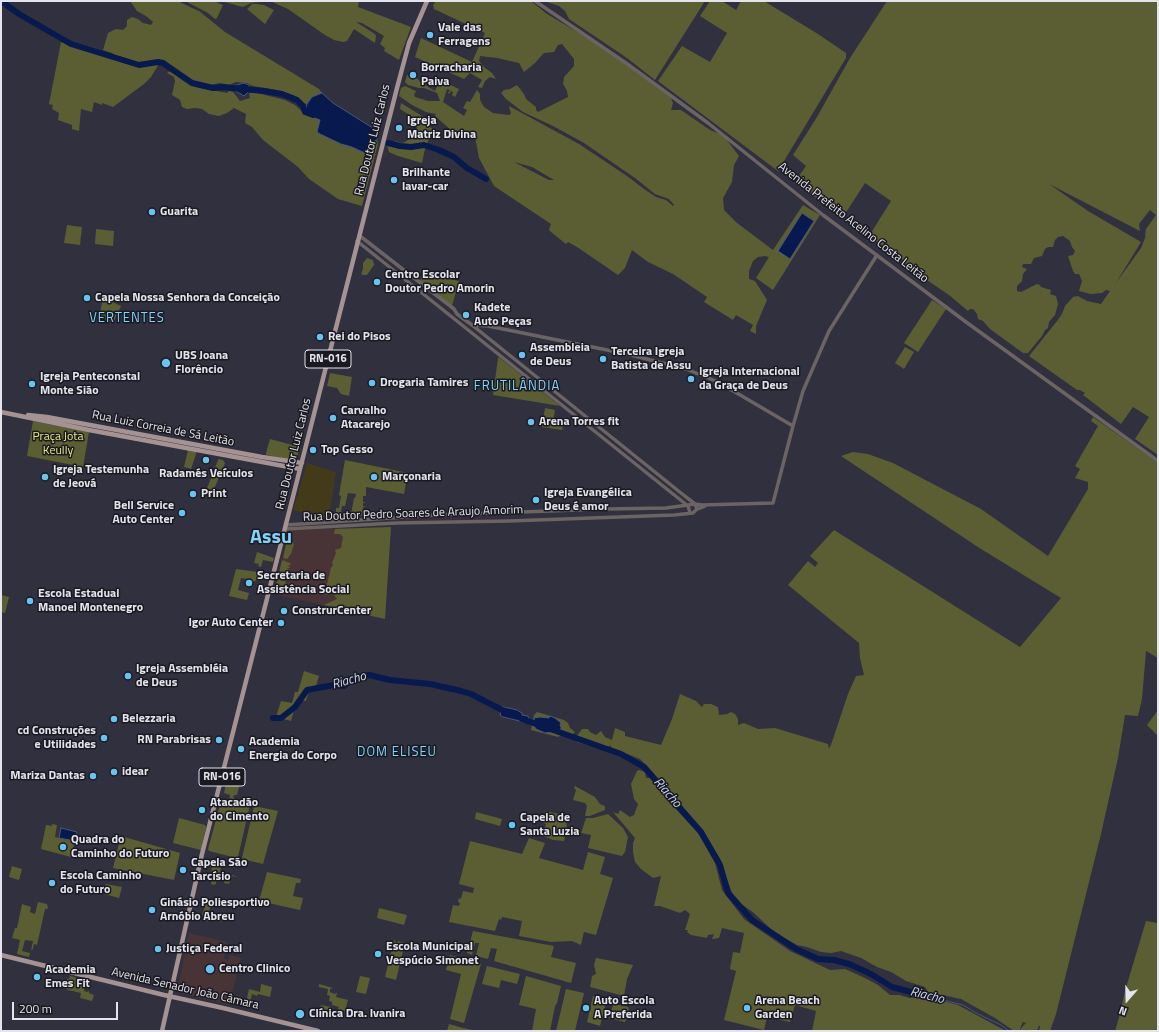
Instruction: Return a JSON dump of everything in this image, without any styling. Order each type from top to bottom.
[{"type":"main road","name":"Rua Doutor Luiz Carlos","points":[[162,1031],[202,854],[358,241],[407,51],[414,29],[427,1]]},
{"type":"main road","name":"Rua Luiz Correia de Sá Leitão","points":[[1,412],[47,417],[301,466]]},
{"type":"main road","name":"Avenida Senador João Câmara","points":[[1,955],[170,997],[318,1031]]},
{"type":"street","name":"Avenida Prefeito Acelino Costa Leitão","points":[[535,1],[626,63],[708,123],[823,215],[1158,461]]},
{"type":"street","points":[[360,236],[454,309],[457,314],[695,504],[697,509]]},
{"type":"street","points":[[358,241],[688,506],[690,514]]},
{"type":"street","points":[[472,325],[488,326],[626,354],[691,371],[718,382],[793,426],[803,391],[829,331],[877,255]]},
{"type":"street","points":[[533,381],[535,376]]},
{"type":"street","name":"Rua Doutor Pedro Soares de Araujo Amorim","points":[[286,527],[405,517],[666,508],[695,504],[773,503],[793,426]]},
{"type":"street","name":"Rua Doutor Pedro Soares de Araujo Amorim","points":[[286,527],[674,515],[690,514],[708,504]]},
{"type":"street","points":[[568,518],[569,511]]},
{"type":"street","points":[[450,515],[451,522]]},
{"type":"shaded area","points":[[391,527],[385,619],[274,594],[289,530]]},
{"type":"shaded area","name":"Centro Clinico","points":[[189,933],[227,942],[224,959],[228,960],[230,955],[241,958],[229,1005],[177,992]]},
{"type":"green space","points":[[130,1],[178,1],[199,11],[225,32],[319,89],[322,93],[312,97],[307,104],[302,103],[295,96],[287,93],[253,86],[247,83],[236,82],[229,85],[220,83],[210,85],[203,83],[203,85],[193,82],[177,72],[164,60],[141,64],[117,57],[112,53],[103,50],[108,33],[116,29],[123,30],[127,26],[127,20],[132,17],[143,23],[151,25],[153,22],[137,11]]},
{"type":"green space","points":[[185,1],[214,1],[223,5],[217,18],[215,19],[208,13]]},
{"type":"green space","points":[[221,1],[261,2],[251,3],[243,7]]},
{"type":"green space","points":[[270,1],[359,1],[358,7],[411,27],[399,60],[384,51],[385,48],[380,44],[384,36],[362,23],[356,22],[375,34],[375,43],[354,29],[347,41],[343,42],[334,40],[288,9]]},
{"type":"green space","points":[[436,1],[531,1],[547,14],[603,47],[671,98],[673,103],[671,110],[681,110],[710,130],[723,135],[739,156],[734,165],[732,182],[723,198],[724,210],[737,223],[773,250],[803,205],[820,215],[773,290],[756,278],[769,257],[758,257],[753,261],[749,271],[749,279],[755,281],[767,300],[756,326],[756,334],[750,331],[753,325],[736,315],[733,320],[704,302],[707,297],[673,274],[648,262],[632,250],[625,268],[618,275],[577,247],[568,242],[566,244],[549,230],[551,224],[494,186],[479,158],[475,137],[451,130],[435,116],[436,114],[426,112],[399,96],[401,88],[405,86],[416,91],[414,95],[415,97],[428,101],[440,101],[437,93],[424,88],[408,85],[405,82],[407,75],[418,79],[420,82],[435,91],[440,80],[459,89],[455,97],[452,95],[453,92],[451,91],[449,94],[448,93],[450,90],[447,89],[443,102],[464,116],[467,110],[463,108],[467,101],[470,102],[477,90],[480,94],[480,100],[484,107],[493,113],[511,114],[509,106],[579,144],[656,197],[666,200],[673,206],[674,205],[669,199],[655,194],[635,178],[584,143],[523,112],[506,99],[501,93],[504,90],[510,89],[517,85],[526,99],[536,107],[538,112],[568,97],[567,91],[563,84],[564,77],[574,66],[574,59],[562,44],[558,45],[554,52],[544,53],[524,72],[519,63],[480,56],[479,61],[492,73],[496,79],[490,77],[485,81],[482,88],[478,87],[482,80],[470,73],[464,79],[415,57],[421,38],[472,62],[485,33],[434,9],[433,5]],"holes":[[[514,162],[532,167],[554,180],[549,180]]]},
{"type":"green space","points":[[544,1],[705,1],[655,80],[627,58],[569,19],[565,11],[559,6]]},
{"type":"green space","points":[[710,1],[722,1],[736,10],[741,1],[764,1],[846,53],[846,58],[778,171],[658,81],[682,46],[710,62],[727,33],[700,16]]},
{"type":"green space","points":[[887,1],[1158,1],[1158,455],[1135,439],[1149,417],[1133,407],[1121,424],[1083,395],[1085,393],[1077,390],[1029,356],[1057,321],[1065,306],[1073,297],[1078,296],[1087,301],[1101,304],[1110,291],[1106,290],[1102,293],[1091,294],[1079,291],[1082,281],[1079,274],[1075,274],[1073,271],[1068,256],[1073,255],[1075,251],[1070,241],[1063,236],[1058,237],[1055,240],[1053,247],[1048,247],[1045,249],[1042,256],[1034,258],[1031,264],[1023,264],[1022,267],[1027,269],[1023,274],[1022,281],[1017,286],[1017,291],[1021,292],[1037,284],[1051,290],[1050,294],[1056,296],[1058,304],[1055,315],[1049,322],[1048,328],[1028,353],[1023,353],[990,329],[983,321],[978,319],[977,314],[973,309],[968,311],[949,295],[906,266],[905,261],[869,236],[891,201],[865,183],[843,217],[835,213],[817,198],[794,183],[806,166],[793,155],[817,117],[850,58]],"holes":[[[1049,184],[1140,231],[1139,224],[1150,210],[1156,215],[1146,229],[1145,238],[1141,248],[1116,283],[1141,242],[1088,211]]]},
{"type":"green space","points":[[252,4],[264,5],[274,10],[265,24],[247,9]]},
{"type":"green space","points":[[61,42],[140,67],[159,64],[151,77],[144,84],[113,107],[94,102],[92,112],[81,109],[79,131],[72,129],[72,125],[58,120],[59,113],[52,109],[53,105],[49,104]]},
{"type":"green space","points":[[170,71],[196,87],[227,93],[229,91],[233,92],[240,101],[250,98],[249,93],[257,93],[285,100],[295,105],[305,114],[321,120],[317,131],[320,134],[365,153],[370,143],[377,140],[378,144],[362,206],[338,199],[309,179],[298,167],[263,140],[252,127],[245,123],[246,114],[234,108],[219,116],[209,114],[202,109],[187,109],[182,107],[180,100],[172,95],[175,81],[174,77],[167,73]]},
{"type":"green space","points":[[401,103],[430,121],[429,123],[418,116],[416,119],[400,109]]},
{"type":"green space","points":[[419,120],[433,129],[425,149],[422,163],[389,152],[388,144],[395,141],[402,143],[405,142],[414,135]]},
{"type":"green space","points":[[67,225],[82,227],[80,245],[64,243]]},
{"type":"green space","points":[[96,229],[114,231],[113,246],[95,244]]},
{"type":"green space","points":[[367,258],[373,260],[374,265],[367,275],[363,275],[361,274],[363,263]]},
{"type":"green space","points":[[423,273],[459,281],[452,306],[420,281]]},
{"type":"green space","points":[[103,298],[121,306],[113,323],[99,317]]},
{"type":"green space","points":[[932,300],[946,309],[918,352],[904,343]]},
{"type":"green space","points":[[905,347],[914,352],[904,369],[895,363]]},
{"type":"green space","points":[[499,357],[560,406],[493,395]]},
{"type":"green space","points":[[330,373],[352,377],[349,396],[341,394],[337,388],[327,386]]},
{"type":"green space","points":[[545,408],[555,410],[553,421],[564,423],[562,430],[542,427]]},
{"type":"green space","points":[[1093,417],[1158,463],[1158,658],[1146,651],[1142,699],[1138,716],[1125,715],[1118,758],[1101,834],[1056,1014],[1050,1031],[1039,1031],[1039,1025],[1037,1031],[1021,1031],[1021,1028],[1026,1023],[1023,1022],[1021,1026],[1020,1031],[1014,1031],[995,1018],[961,999],[928,992],[925,987],[906,981],[861,958],[841,951],[831,953],[821,952],[797,945],[774,932],[754,913],[740,903],[732,893],[719,857],[709,841],[697,825],[674,800],[673,795],[640,759],[612,748],[610,745],[607,751],[577,742],[577,736],[582,729],[588,729],[596,735],[601,731],[605,737],[612,740],[615,728],[625,732],[625,736],[661,745],[672,719],[680,694],[696,701],[702,707],[704,704],[711,704],[718,707],[719,715],[731,712],[735,714],[738,719],[738,725],[744,723],[758,729],[775,728],[828,744],[829,749],[848,694],[856,676],[864,675],[860,658],[859,643],[788,585],[808,561],[815,567],[818,563],[810,556],[834,530],[1020,647],[1061,598],[981,549],[841,456],[853,452],[868,454],[893,463],[981,509],[1048,556],[1088,489],[1088,482],[1075,478],[1080,469],[1075,466],[1098,426],[1091,421]]},
{"type":"green space","name":"Praça Jota Keully","points":[[33,421],[89,432],[83,467],[27,456]]},
{"type":"green space","points":[[270,439],[300,447],[296,461],[266,455]]},
{"type":"green space","points":[[188,450],[197,451],[191,469],[184,467]]},
{"type":"green space","points":[[219,459],[223,460],[225,463],[212,494],[209,494],[206,491]]},
{"type":"green space","name":"Marçonaria","points":[[345,460],[408,473],[404,494],[366,487],[366,496],[363,496],[363,502],[366,503],[363,503],[363,506],[366,507],[363,507],[364,515],[345,518],[345,516],[336,517],[336,508],[339,508],[341,496],[339,495]],"holes":[[[348,493],[356,494],[351,514],[341,512],[342,506],[345,506]]]},
{"type":"green space","points":[[391,527],[385,619],[324,605],[337,599],[334,592],[343,591],[341,587],[334,586],[330,593],[327,595],[324,594],[328,589],[326,588],[336,553],[335,550],[341,548],[343,537],[340,534],[334,534],[335,529]]},
{"type":"green space","points":[[288,536],[294,544],[291,554],[287,559],[283,558]]},
{"type":"green space","points":[[257,552],[274,558],[273,562],[263,560],[261,567],[258,566],[259,564],[254,563]]},
{"type":"green space","points":[[282,560],[290,563],[291,565],[288,565],[290,568],[287,568],[289,571],[286,572],[288,573],[285,575],[286,579],[284,578],[286,583],[284,587],[276,585]]},
{"type":"green space","points":[[236,569],[266,573],[265,579],[260,578],[250,584],[246,584],[247,579],[241,578],[238,590],[249,593],[247,600],[229,596]]},
{"type":"green space","points":[[1,595],[9,597],[5,613],[1,612]]},
{"type":"green space","points":[[304,671],[319,676],[314,692],[309,691],[306,701],[297,699],[291,721],[276,717],[281,701],[292,703],[295,692],[298,692]]},
{"type":"green space","points":[[1158,710],[1158,736],[1147,725]]},
{"type":"green space","points":[[537,712],[564,720],[575,732],[572,735],[565,733],[558,737],[531,730],[534,715]]},
{"type":"green space","points":[[639,770],[645,772],[646,778],[650,778],[671,804],[698,833],[715,863],[722,890],[744,919],[790,951],[830,970],[845,969],[878,985],[890,995],[899,995],[910,998],[928,997],[958,1005],[1006,1031],[812,1031],[816,1011],[795,1005],[790,1022],[767,1017],[764,1030],[724,1020],[736,971],[730,969],[733,952],[740,953],[744,933],[722,928],[719,938],[712,939],[714,934],[708,935],[707,938],[691,935],[687,932],[688,930],[685,930],[690,914],[685,910],[680,913],[660,906],[654,906],[661,876],[653,878],[641,869],[635,862],[633,843],[635,838],[613,812],[618,814],[620,810],[630,817],[634,815],[638,804],[634,799],[631,784],[637,771]]},
{"type":"green space","points":[[227,779],[240,783],[237,795],[234,795],[233,798],[236,799],[235,802],[250,805],[238,857],[236,858],[209,851],[208,849],[221,801],[222,799],[229,801],[230,795],[224,793]]},
{"type":"green space","points":[[575,786],[595,797],[600,804],[605,806],[605,810],[590,816],[585,816],[587,806],[585,803],[573,800],[576,790],[574,788]]},
{"type":"green space","points":[[254,806],[278,811],[263,864],[242,859]]},
{"type":"green space","points":[[545,811],[559,814],[566,820],[567,830],[564,841],[553,840],[543,836],[546,824],[542,822]]},
{"type":"green space","points":[[476,812],[502,819],[500,826],[475,819]]},
{"type":"green space","points":[[608,814],[623,828],[628,837],[625,852],[622,856],[588,848],[591,835],[581,833],[586,818],[593,818]]},
{"type":"green space","points":[[179,818],[205,825],[206,827],[201,850],[173,843]]},
{"type":"green space","points":[[52,824],[57,825],[55,837],[75,841],[71,857],[41,849],[46,825],[52,826]]},
{"type":"green space","points":[[121,836],[180,853],[174,880],[113,868]]},
{"type":"green space","points":[[529,838],[545,843],[539,858],[583,870],[588,852],[605,857],[600,874],[613,878],[596,935],[584,932],[581,945],[572,941],[551,942],[519,936],[522,921],[502,917],[501,920],[499,919],[495,931],[449,922],[453,905],[459,906],[459,898],[461,899],[463,891],[473,893],[474,888],[459,884],[470,841],[522,854]]},
{"type":"green space","points":[[207,864],[221,868],[220,871],[238,877],[232,876],[229,884],[224,883],[225,878],[228,879],[229,877],[223,874],[221,875],[220,881],[217,880],[215,885],[211,884],[213,872],[211,872],[212,867],[206,866]]},
{"type":"green space","points":[[12,866],[22,869],[19,880],[9,877]]},
{"type":"green space","points":[[267,872],[301,879],[300,883],[296,883],[293,896],[303,898],[300,910],[259,901]]},
{"type":"green space","points":[[106,884],[122,887],[119,898],[104,894]]},
{"type":"green space","points":[[38,902],[47,904],[48,908],[45,909],[37,945],[34,944],[33,949],[31,950],[33,941],[25,940],[22,951],[30,953],[29,957],[17,954],[20,940],[12,938],[15,928],[17,928],[22,904],[31,907],[30,912],[35,914]]},
{"type":"green space","points":[[208,902],[211,904],[209,913],[223,916],[221,922],[210,919],[209,922],[203,920],[204,915],[202,915]]},
{"type":"green space","points":[[379,908],[407,915],[404,925],[377,918]]},
{"type":"green space","points":[[1146,921],[1158,923],[1158,1031],[1115,1031],[1125,991]]},
{"type":"green space","points":[[473,931],[554,946],[551,957],[576,963],[571,983],[494,961],[497,949],[491,948],[488,959],[476,956],[479,943],[475,943],[472,955],[467,953]]},
{"type":"green space","points":[[394,940],[397,943],[398,941],[405,943],[396,980],[385,977]]},
{"type":"green space","points":[[450,955],[481,964],[464,1023],[450,1019],[461,974],[446,970]]},
{"type":"green space","points":[[596,958],[633,965],[627,979],[624,996],[590,987],[592,976],[596,974],[594,965]]},
{"type":"green space","points":[[487,966],[520,974],[517,984],[501,980],[499,988],[482,984]]},
{"type":"green space","points":[[70,976],[85,980],[84,982],[86,983],[84,991],[89,991],[89,993],[94,995],[92,1001],[80,998],[81,993],[65,988],[67,979],[69,979]]},
{"type":"green space","points":[[360,976],[370,978],[366,994],[356,992]]},
{"type":"green space","points":[[526,976],[561,986],[550,1031],[532,1031],[536,1009],[519,1005]]},
{"type":"green space","points":[[261,984],[272,987],[270,997],[252,994],[249,1008],[245,1007],[249,989],[260,992]]},
{"type":"green space","points":[[319,984],[333,988],[330,989],[330,992],[335,994],[337,993],[336,997],[348,1000],[345,1011],[332,1005],[332,1002],[329,1001],[330,996],[327,995],[328,989],[319,987]]},
{"type":"green space","points":[[566,989],[584,993],[575,1031],[556,1031]]},
{"type":"green space","points":[[593,996],[604,1000],[606,1003],[600,1026],[587,1022]]},
{"type":"green space","points":[[614,1004],[628,1007],[629,1009],[625,1022],[609,1018]]},
{"type":"green space","points":[[321,1005],[331,1007],[330,1013],[338,1015],[337,1018],[320,1014]]},
{"type":"green space","points":[[449,1024],[463,1028],[477,1031],[447,1031]]},
{"type":"sand","points":[[307,463],[336,472],[329,518],[323,518],[293,510]]},
{"type":"water","points":[[244,83],[250,87],[249,91],[244,96],[234,90],[234,86]]},
{"type":"water","points":[[322,93],[333,103],[376,130],[378,135],[377,140],[370,143],[373,148],[372,152],[365,153],[341,144],[317,132],[320,120],[305,114],[307,104],[312,97]]},
{"type":"water","points":[[802,213],[814,221],[790,259],[778,251]]},
{"type":"water","points":[[502,707],[517,710],[522,713],[522,715],[528,716],[529,720],[524,722],[503,717],[500,715]]},
{"type":"water","points":[[550,716],[561,723],[561,729],[545,733],[536,729],[534,726],[534,718],[549,718]]},
{"type":"water","points":[[61,828],[77,832],[75,841],[59,838]]},
{"type":"waterway","points":[[1,1],[19,14],[71,44],[139,65],[158,62],[163,63],[192,83],[213,88],[223,87],[282,94],[297,100],[303,106],[305,112],[313,115]]},
{"type":"waterway","points":[[388,143],[411,147],[424,145],[439,150],[454,157],[467,168],[486,179]]},
{"type":"waterway","name":"Riacho","points":[[273,718],[281,718],[295,707],[307,690],[334,685],[344,686],[352,679],[369,675],[390,680],[430,684],[461,691],[471,694],[508,713]]},
{"type":"waterway","name":"Riacho","points":[[522,719],[621,754],[644,767],[701,832],[720,865],[728,893],[752,920],[796,949],[818,959],[834,960],[849,964],[871,974],[892,987],[911,992]]},
{"type":"waterway","name":"Riacho","points":[[911,992],[963,1005],[1001,1025],[1009,1031]]},
{"type":"place","name":"Vale das Ferragens","points":[[430,35]]},
{"type":"place","name":"Borracharia Paiva","points":[[413,75]]},
{"type":"place","name":"Igreja Matriz Divina","points":[[399,128]]},
{"type":"place","name":"Brilhante lavar-car","points":[[394,180]]},
{"type":"place","name":"Guarita","points":[[152,212]]},
{"type":"place","name":"Centro Escolar Doutor Pedro Amorin","points":[[377,282]]},
{"type":"place","name":"Capela Nossa Senhora da Conceição","points":[[87,298]]},
{"type":"place","name":"Kadete Auto Peças","points":[[466,315]]},
{"type":"place","name":"Rei do Pisos","points":[[320,337]]},
{"type":"place","name":"Assembleia de Deus","points":[[522,355]]},
{"type":"place","name":"Terceira Igreja Batista de Assu","points":[[603,359]]},
{"type":"place","name":"UBS Joana Florêncio","points":[[166,363]]},
{"type":"place","name":"Igreja Internacional da Graça de Deus","points":[[691,379]]},
{"type":"place","name":"Drogaria Tamires","points":[[372,383]]},
{"type":"place","name":"Igreja Penteconstal Monte Sião","points":[[32,384]]},
{"type":"place","name":"Carvalho Atacarejo","points":[[333,418]]},
{"type":"place","name":"Arena Torres fit","points":[[531,422]]},
{"type":"place","name":"Top Gesso","points":[[313,450]]},
{"type":"place","name":"Radamés Veículos","points":[[206,460]]},
{"type":"place","name":"Igreja Testemunha de Jeová","points":[[45,477]]},
{"type":"place","name":"Marçonaria","points":[[374,477]]},
{"type":"place","name":"Print","points":[[193,494]]},
{"type":"place","name":"Igreja Evangélica Deus é amor","points":[[536,500]]},
{"type":"place","name":"Bell Service Auto Center","points":[[182,513]]},
{"type":"place","name":"Secretaria de Assistência Social","points":[[249,583]]},
{"type":"place","name":"Escola Estadual Manoel Montenegro","points":[[30,601]]},
{"type":"place","name":"ConstrurCenter","points":[[284,611]]},
{"type":"place","name":"Igor Auto Center","points":[[281,623]]},
{"type":"place","name":"Igreja Assembléia de Deus","points":[[128,676]]},
{"type":"place","name":"Belezzaria","points":[[114,719]]},
{"type":"place","name":"cd Construções e Utilidades","points":[[104,738]]},
{"type":"place","name":"RN Parabrisas","points":[[219,740]]},
{"type":"place","name":"Academia Energia do Corpo","points":[[241,749]]},
{"type":"place","name":"idear","points":[[114,772]]},
{"type":"place","name":"Mariza Dantas","points":[[93,776]]},
{"type":"place","name":"Atacadão do Cimento","points":[[202,810]]},
{"type":"place","name":"Capela de Santa Luzia","points":[[512,825]]},
{"type":"place","name":"Quadra do Caminho do Futuro","points":[[63,847]]},
{"type":"place","name":"Capela São Tarcísio","points":[[183,870]]},
{"type":"place","name":"Escola Caminho do Futuro","points":[[52,883]]},
{"type":"place","name":"Ginásio Poliesportivo Arnóbio Abreu","points":[[152,910]]},
{"type":"place","name":"Justiça Federal","points":[[158,949]]},
{"type":"place","name":"Escola Municipal Vespúcio Simonet","points":[[378,954]]},
{"type":"place","name":"Centro Clinico","points":[[210,969]]},
{"type":"place","name":"Academia Emes Fit","points":[[37,977]]},
{"type":"place","name":"Auto Escola A Preferida","points":[[586,1008]]},
{"type":"place","name":"Arena Beach Garden","points":[[747,1008]]},
{"type":"place","name":"Clínica Dra. Ivanira","points":[[300,1014]]},
{"type":"district","name":"VERTENTES","points":[[127,319]]},
{"type":"district","name":"FRUTILÂNDIA","points":[[517,387]]},
{"type":"district","name":"Assu","points":[[271,538]]},
{"type":"district","name":"DOM ELISEU","points":[[397,753]]}]
